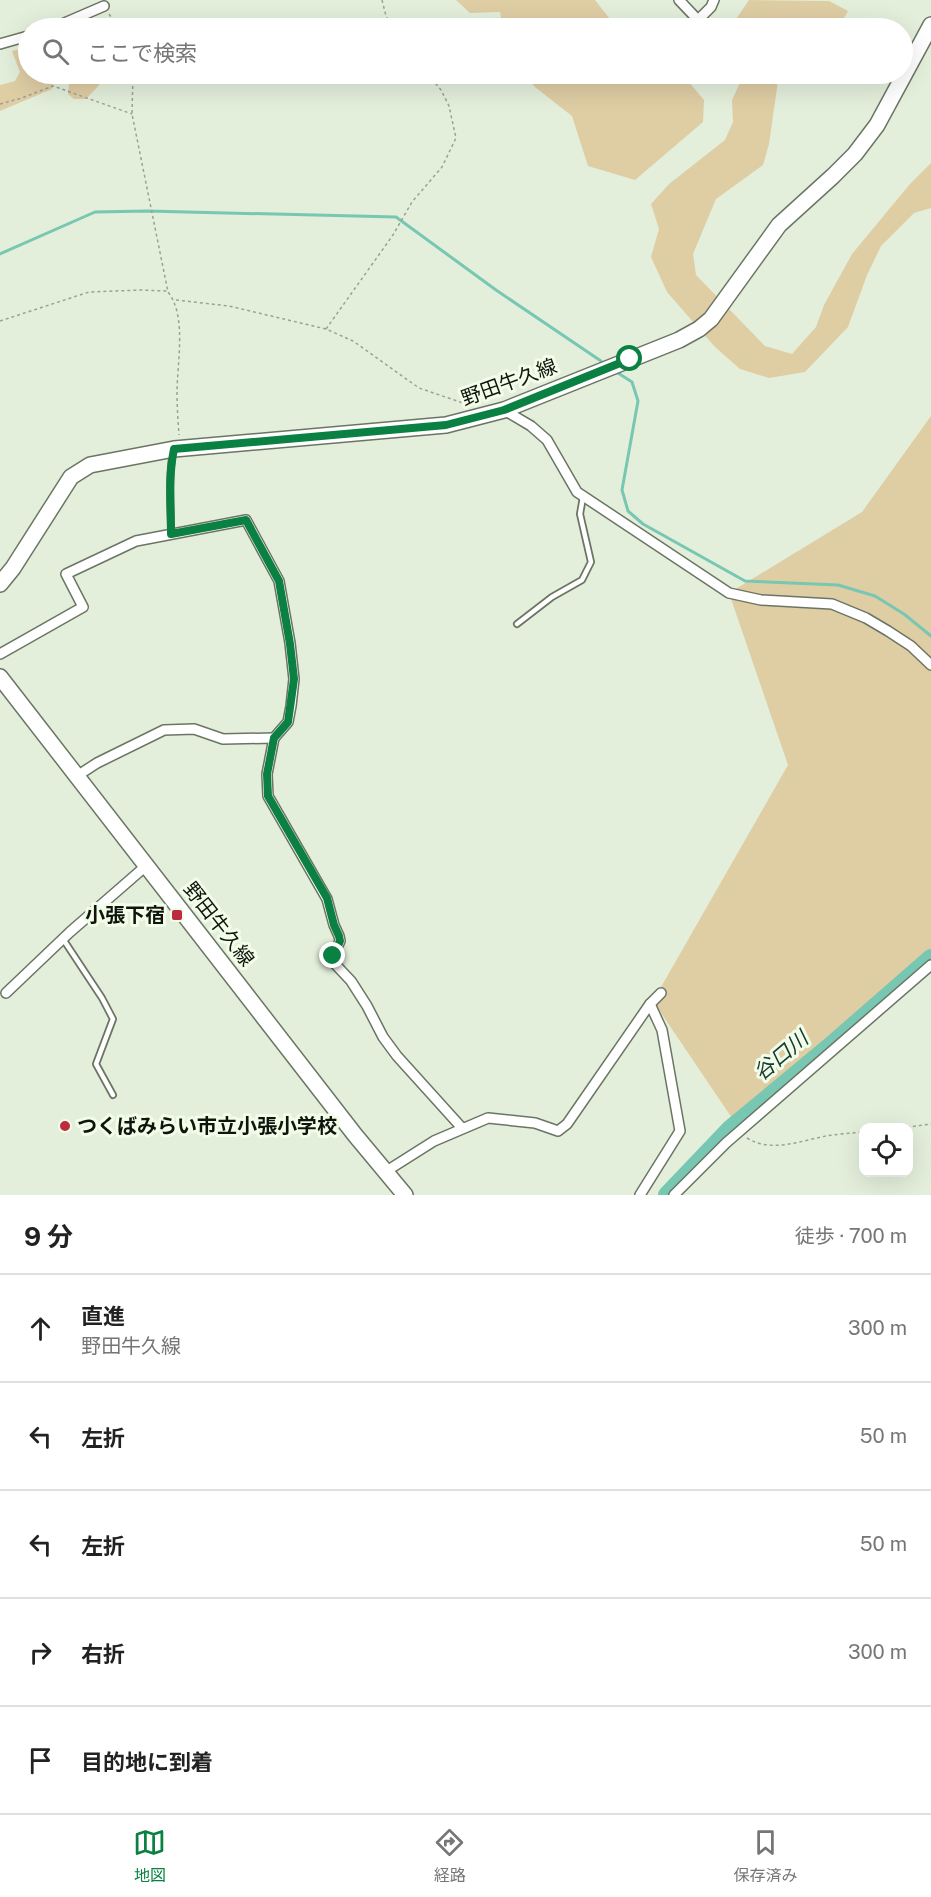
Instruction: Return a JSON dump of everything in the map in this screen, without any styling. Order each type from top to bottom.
[{"type":"main road","name":"野田牛久線","points":[[913,58],[931,25]]},
{"type":"main road","name":"野田牛久線","points":[[0,584],[13,568],[62,489],[79,471],[100,462],[177,449],[446,425],[504,410],[679,340],[699,329],[711,319],[779,225],[855,154],[877,125],[899,84]]},
{"type":"main road","name":"野田牛久線","points":[[0,677],[405,1195]]},
{"type":"street","points":[[679,0],[696,18]]},
{"type":"street","points":[[700,18],[711,8],[714,0]]},
{"type":"street","points":[[76,18],[104,6]]},
{"type":"street","points":[[0,44],[18,39]]},
{"type":"street","points":[[504,410],[531,426],[547,440],[577,492],[729,593],[760,600],[831,604],[866,618],[888,631],[912,646],[931,665]]},
{"type":"street","points":[[0,654],[83,608],[66,574],[136,541],[246,520],[279,581],[294,679],[288,722],[274,738],[267,774],[268,796],[327,898],[340,941],[333,956],[335,964],[351,981],[396,1056],[462,1128]]},
{"type":"street","points":[[77,776],[114,754],[164,730],[194,729],[223,739],[274,738]]},
{"type":"street","points":[[3,994],[147,866]]},
{"type":"street","points":[[674,1195],[738,1132],[931,965]]},
{"type":"street","points":[[385,1172],[419,1149],[488,1118],[535,1123],[558,1131],[567,1124],[650,1004],[661,993]]},
{"type":"street","points":[[640,1195],[680,1131],[662,1030],[650,1004]]},
{"type":"lane","points":[[171,534],[170,466],[177,449]]},
{"type":"lane","points":[[517,624],[552,597],[582,579],[591,562],[580,514],[583,496]]},
{"type":"lane","points":[[63,939],[102,998],[113,1019],[96,1064],[113,1095]]},
{"type":"path","points":[[382,0],[388,18]]},
{"type":"path","points":[[104,6],[112,18]]},
{"type":"path","points":[[133,84],[132,114],[168,292],[175,300],[180,336],[177,449]]},
{"type":"path","points":[[326,329],[393,235],[412,202],[442,167],[456,138],[449,106],[436,84]]},
{"type":"path","points":[[0,104],[53,86],[132,114]]},
{"type":"path","points":[[0,321],[89,292],[141,290],[168,292]]},
{"type":"path","points":[[175,300],[229,306],[326,329],[353,341],[420,388],[463,403],[482,417]]},
{"type":"path","points":[[913,1126],[931,1124]]},
{"type":"path","points":[[738,1132],[758,1144],[778,1146],[827,1136],[859,1133]]},
{"type":"shaded area","points":[[456,0],[595,0],[609,18],[501,18],[500,12],[470,13]]},
{"type":"shaded area","points":[[749,0],[829,1],[848,11],[844,18],[737,18]]},
{"type":"shaded area","points":[[18,50],[18,67],[12,51]]},
{"type":"shaded area","points":[[18,76],[18,84],[53,84],[52,89],[0,111],[0,85],[15,81]]},
{"type":"shaded area","points":[[69,84],[100,84],[86,99],[74,99],[68,94]]},
{"type":"shaded area","points":[[532,84],[690,84],[704,100],[703,122],[635,180],[588,166],[572,116]]},
{"type":"shaded area","points":[[739,84],[778,84],[769,144],[763,165],[716,199],[693,254],[696,275],[765,346],[792,354],[816,327],[824,305],[852,254],[910,184],[931,163],[931,208],[914,213],[881,246],[867,275],[848,327],[805,372],[769,378],[740,369],[715,347],[667,292],[651,257],[659,229],[651,204],[669,184],[725,140],[733,122],[732,100]]},
{"type":"shaded area","points":[[931,416],[931,953],[736,1124],[653,1001],[788,765],[729,593],[862,512]]},
{"type":"waterway","points":[[0,254],[95,212],[147,211],[396,217],[496,290],[601,361]]},
{"type":"waterway","points":[[618,373],[632,382],[638,401],[622,490],[628,511],[643,524],[745,581],[838,585],[875,596],[904,614],[931,636]]},
{"type":"waterway","name":"谷口川","points":[[667,1195],[730,1129],[931,958]]},
{"type":"place","name":"小張下宿","points":[[177,915]]},
{"type":"place","name":"つくばみらい市立小張小学校","points":[[65,1126]]},
{"type":"route","points":[[333,956],[340,941],[327,898],[268,796],[267,774],[274,738],[288,722],[294,679],[279,581],[246,520],[171,534],[170,466],[174,449],[446,425],[504,410],[630,359]]}]
